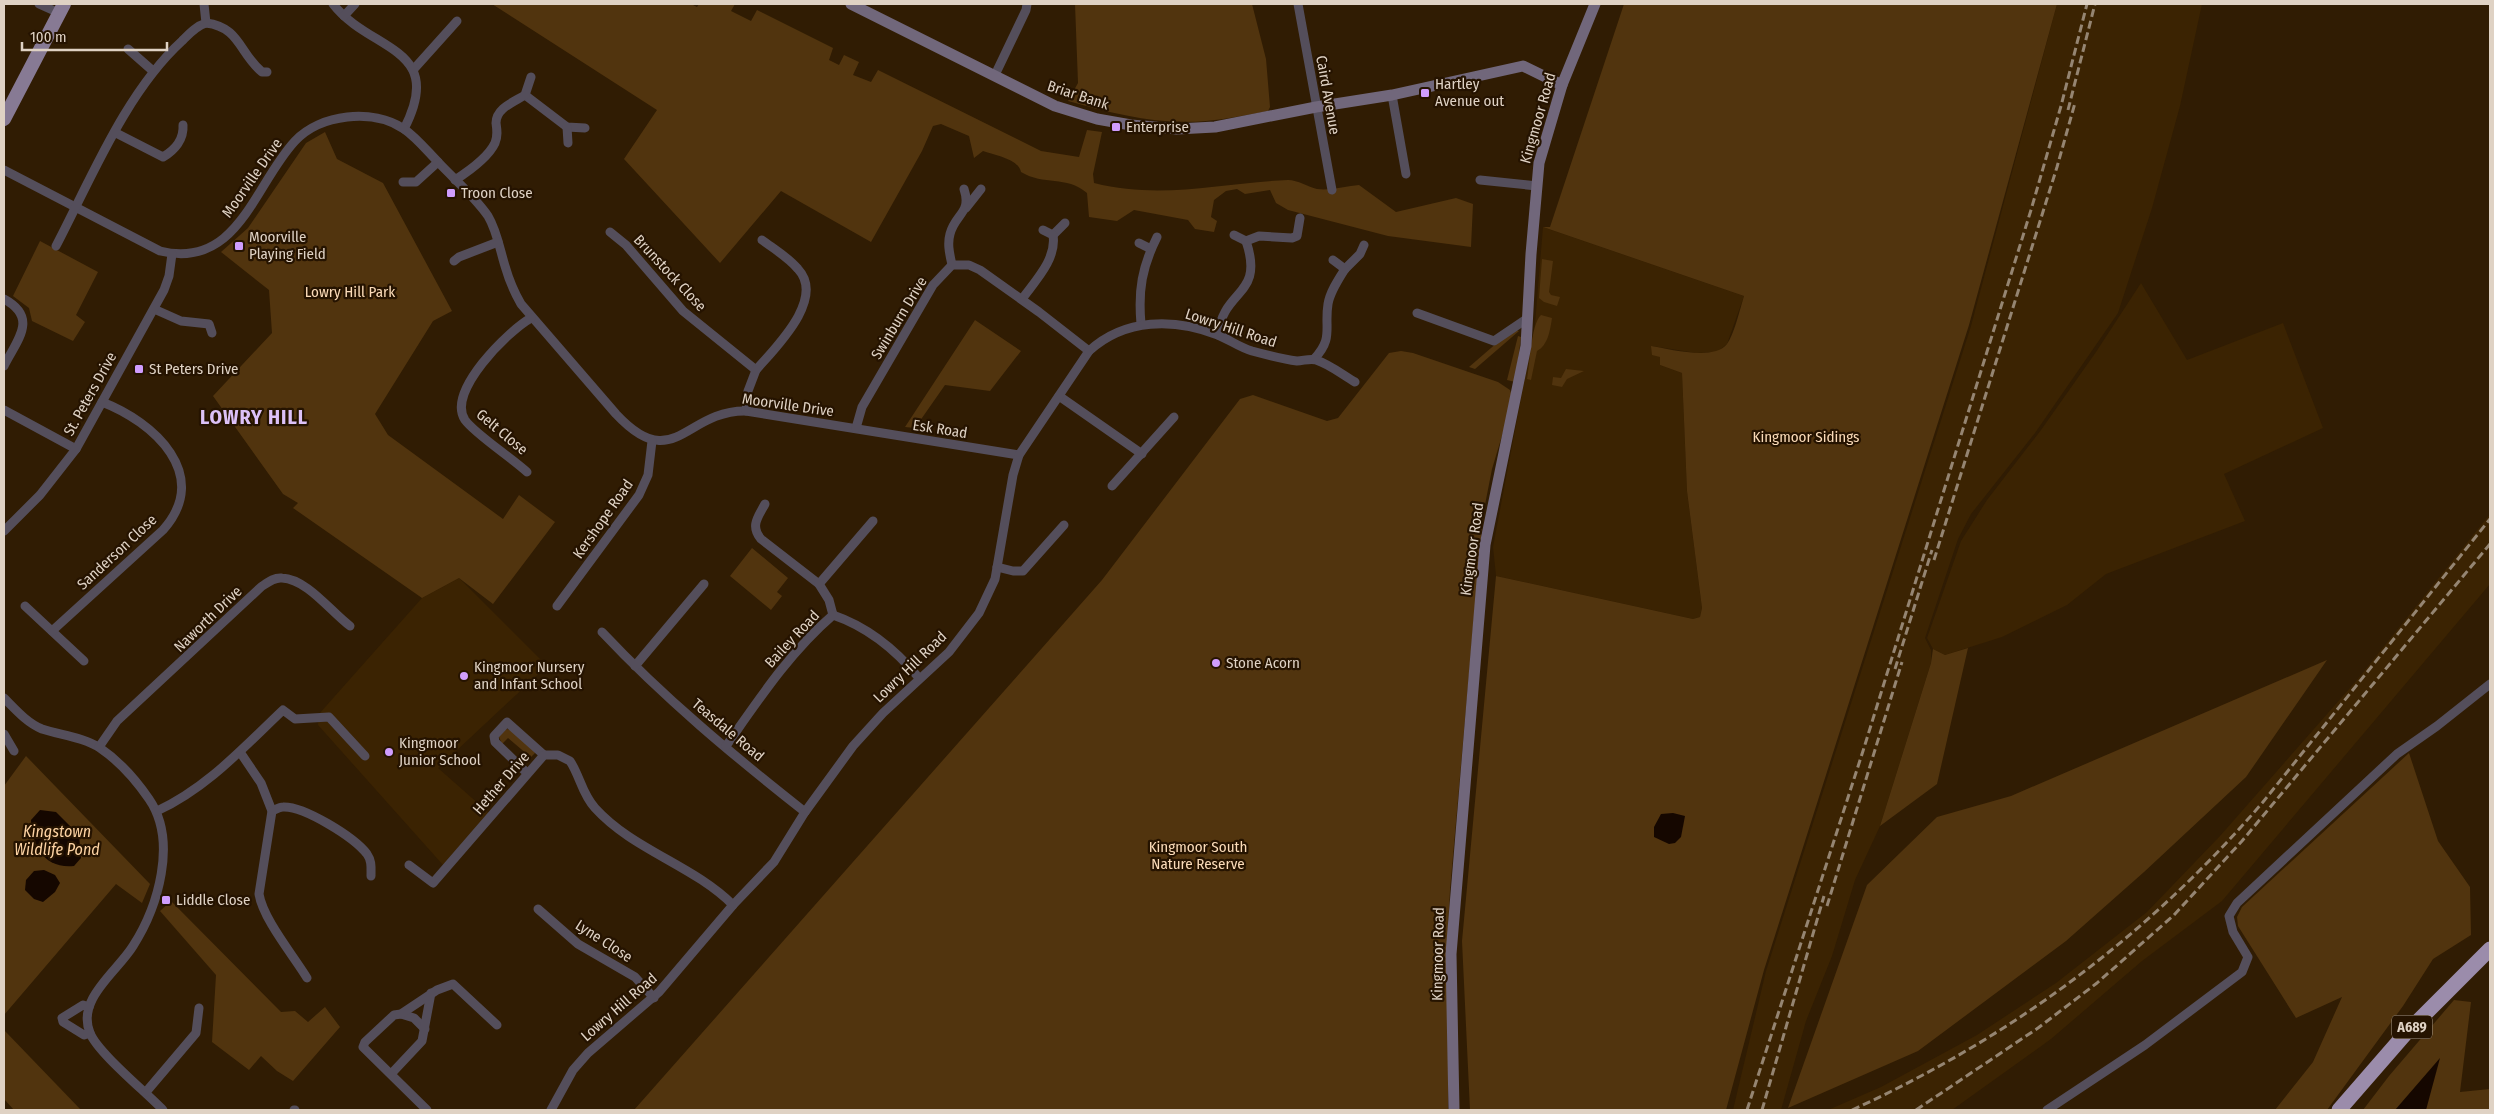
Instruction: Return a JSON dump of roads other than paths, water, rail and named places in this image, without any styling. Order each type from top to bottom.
[{"type":"highway","name":"A689","points":[[2339,1110],[2406,1033],[2490,949]]},
{"type":"main road","points":[[4,119],[61,8]]},
{"type":"street","points":[[39,4],[61,8]]},
{"type":"street","points":[[204,4],[206,23]]},
{"type":"street","points":[[333,4],[344,16],[362,30],[395,49],[413,70],[416,96],[404,129]]},
{"type":"street","points":[[344,16],[355,4]]},
{"type":"street","name":"Briar Bank","points":[[851,4],[1056,106],[1097,119],[1130,125],[1176,129],[1215,127],[1316,107],[1392,95],[1523,66],[1562,85]]},
{"type":"street","points":[[995,75],[1027,4]]},
{"type":"street","name":"Caird Avenue","points":[[1298,4],[1332,190]]},
{"type":"street","name":"Kingmoor Road","points":[[1454,1110],[1451,954],[1485,545],[1520,385],[1526,346],[1539,163],[1562,85],[1595,4]]},
{"type":"street","points":[[413,70],[457,21]]},
{"type":"street","points":[[56,246],[133,100],[154,71],[194,30],[206,23],[224,26],[236,37],[249,59],[262,72],[267,72]]},
{"type":"street","points":[[128,49],[154,71]]},
{"type":"street","points":[[456,180],[490,150],[496,142],[496,119],[500,112],[512,101],[525,94],[531,77]]},
{"type":"street","points":[[525,94],[567,127],[585,128]]},
{"type":"street","points":[[1392,95],[1406,174]]},
{"type":"street","name":"Moorville Drive","points":[[4,170],[160,251],[172,254],[200,251],[211,247],[226,237],[251,207],[295,140],[312,128],[349,116],[379,119],[404,129],[456,180],[488,216],[512,287],[531,318],[630,429],[652,441],[663,441],[682,435],[718,415],[746,411],[856,428]]},
{"type":"street","points":[[116,132],[163,157],[175,148],[182,133],[183,125]]},
{"type":"street","points":[[567,127],[568,143]]},
{"type":"street","points":[[403,182],[416,182],[438,162]]},
{"type":"street","points":[[1480,180],[1537,186]]},
{"type":"street","points":[[964,189],[967,198],[966,208]]},
{"type":"street","points":[[981,190],[953,226],[949,236],[948,245],[952,265],[969,265],[980,270],[1022,299],[1089,351]]},
{"type":"street","points":[[1246,241],[1259,236],[1292,238],[1297,236],[1300,218]]},
{"type":"street","points":[[1022,299],[1053,251],[1053,235],[1065,223]]},
{"type":"street","points":[[1043,230],[1053,235]]},
{"type":"street","name":"Brunstock Close","points":[[610,232],[626,245],[683,311],[756,370]]},
{"type":"street","points":[[1218,335],[1221,320],[1228,306],[1245,288],[1251,275],[1252,257],[1246,241],[1234,235]]},
{"type":"street","points":[[1141,324],[1139,294],[1151,249],[1157,237]]},
{"type":"street","points":[[746,411],[748,392],[756,370],[796,322],[806,290],[805,282],[799,269],[762,240]]},
{"type":"street","points":[[454,261],[458,257],[498,242]]},
{"type":"street","points":[[1139,243],[1151,249]]},
{"type":"street","points":[[1314,359],[1323,349],[1329,329],[1328,306],[1330,297],[1345,269],[1360,254],[1364,245]]},
{"type":"street","name":"St. Peters Drive","points":[[4,530],[40,495],[76,449],[154,308],[169,276],[172,254]]},
{"type":"street","points":[[1333,260],[1345,269]]},
{"type":"street","name":"Swinburn Drive","points":[[856,428],[862,407],[933,285],[952,265]]},
{"type":"street","points":[[4,299],[19,308],[24,325],[4,366]]},
{"type":"street","points":[[154,308],[185,322],[211,320],[212,333]]},
{"type":"street","points":[[1417,312],[1494,341],[1528,318]]},
{"type":"street","name":"Gelt Close","points":[[527,472],[467,423],[462,407],[471,383],[488,353],[531,318]]},
{"type":"street","name":"Lowry Hill Road","points":[[551,1110],[573,1070],[588,1053],[654,998],[704,942],[733,904],[774,862],[805,812],[853,746],[883,713],[949,652],[979,613],[995,579],[1013,475],[1020,455],[1089,351],[1117,332],[1141,324],[1174,324],[1218,335],[1234,345],[1267,355],[1299,361],[1314,359],[1355,382]]},
{"type":"street","points":[[1058,396],[1142,454]]},
{"type":"street","name":"Sanderson Close","points":[[52,631],[163,530],[177,510],[181,497],[181,475],[172,453],[135,420],[102,402]]},
{"type":"street","points":[[4,410],[76,449]]},
{"type":"street","points":[[1112,486],[1174,417]]},
{"type":"street","name":"Esk Road","points":[[856,428],[1020,455]]},
{"type":"street","name":"Kershope Road","points":[[557,606],[639,495],[648,475],[652,441]]},
{"type":"street","points":[[765,504],[754,525],[755,532],[760,539],[819,584],[830,600],[833,615]]},
{"type":"street","points":[[819,584],[873,521]]},
{"type":"street","points":[[997,567],[1013,571],[1023,571],[1064,525]]},
{"type":"street","name":"Naworth Drive","points":[[99,747],[117,721],[261,587],[271,580],[282,578],[299,584],[332,608],[350,626]]},
{"type":"street","points":[[635,666],[704,584]]},
{"type":"street","points":[[25,606],[84,661]]},
{"type":"street","name":"Bailey Road","points":[[726,746],[773,678],[802,644],[833,615],[848,620],[889,647],[919,678]]},
{"type":"street","name":"Teasdale Road","points":[[602,632],[635,666],[705,731],[726,746],[805,812]]},
{"type":"street","points":[[2047,1110],[2145,1045],[2242,972],[2248,957],[2232,932],[2228,916],[2237,902],[2397,754],[2437,726],[2490,684]]},
{"type":"street","points":[[4,698],[20,714],[41,728],[99,747],[126,770],[157,811],[163,837],[163,858],[150,911],[133,946],[96,992],[89,1007],[88,1023],[90,1033],[97,1045],[163,1110]]},
{"type":"street","points":[[157,811],[173,804],[206,782],[283,710],[295,720],[329,717],[365,756]]},
{"type":"street","points":[[528,773],[495,742],[494,736],[507,722],[544,755]]},
{"type":"street","points":[[4,734],[14,751]]},
{"type":"street","points":[[240,752],[261,783],[272,811],[259,894],[261,904],[267,918],[307,978]]},
{"type":"street","name":"Hether Drive","points":[[409,865],[433,883],[544,755],[558,755],[570,761],[584,794],[596,809],[617,827],[660,857],[711,886],[733,904]]},
{"type":"street","points":[[272,811],[282,807],[294,809],[334,826],[347,835],[367,854],[374,871]]},
{"type":"street","name":"Lyne Close","points":[[538,909],[578,944],[634,977],[654,998]]},
{"type":"street","points":[[401,1014],[431,993],[453,984],[497,1025]]},
{"type":"street","points":[[391,1074],[422,1041],[431,993]]},
{"type":"street","points":[[89,1007],[83,1005],[62,1018],[63,1022],[74,1030],[84,1035],[90,1033]]},
{"type":"street","points":[[146,1092],[196,1033],[200,1008]]},
{"type":"street","points":[[423,1109],[363,1047],[374,1032],[394,1015],[401,1014],[414,1018],[425,1029]]},
{"type":"water","name":"Kingstown Wildlife Pond","points":[[40,810],[56,812],[79,835],[81,858],[74,866],[55,864],[47,860],[37,847],[31,820]]},
{"type":"water","points":[[1673,813],[1685,816],[1681,837],[1675,843],[1669,844],[1654,837],[1654,827],[1661,814]]},
{"type":"water","points":[[44,870],[55,875],[60,883],[55,892],[43,902],[34,899],[25,890],[26,880],[34,871]]},
{"type":"water","points":[[2440,1058],[2426,1110],[2395,1110]]},
{"type":"railway","points":[[1747,1110],[1863,751],[2031,210],[2061,106],[2087,4]]},
{"type":"railway","points":[[2068,110],[2095,4]]},
{"type":"railway","points":[[1934,560],[2057,167],[2075,103]]},
{"type":"railway","points":[[1852,1110],[1968,1050],[2022,1016],[2074,979],[2125,939],[2173,896],[2219,851],[2263,802],[2490,519]]},
{"type":"railway","points":[[1916,1110],[2038,1028],[2097,983],[2174,915],[2242,841],[2490,544]]},
{"type":"railway","points":[[1895,669],[1932,550]]},
{"type":"railway","points":[[1827,906],[1902,662]]},
{"type":"railway","points":[[1762,1110],[1824,896]]},
{"type":"place","name":"Hartley Avenue out","points":[[1425,93]]},
{"type":"place","name":"Enterprise","points":[[1116,127]]},
{"type":"place","name":"Troon Close","points":[[451,193]]},
{"type":"place","name":"Moorville Playing Field","points":[[239,246]]},
{"type":"place","name":"St Peters Drive","points":[[139,369]]},
{"type":"place","name":"Stone Acorn","points":[[1216,663]]},
{"type":"place","name":"Kingmoor Nursery and Infant School","points":[[464,676]]},
{"type":"place","name":"Kingmoor Junior School","points":[[389,752]]},
{"type":"place","name":"Liddle Close","points":[[166,900]]},
{"type":"district","name":"LOWRY HILL","points":[[254,417]]},
{"type":"park label","name":"Lowry Hill Park","points":[[350,292]]},
{"type":"park label","name":"Kingmoor Sidings","points":[[1806,437]]},
{"type":"park label","name":"Kingmoor South Nature Reserve","points":[[1198,856]]}]
